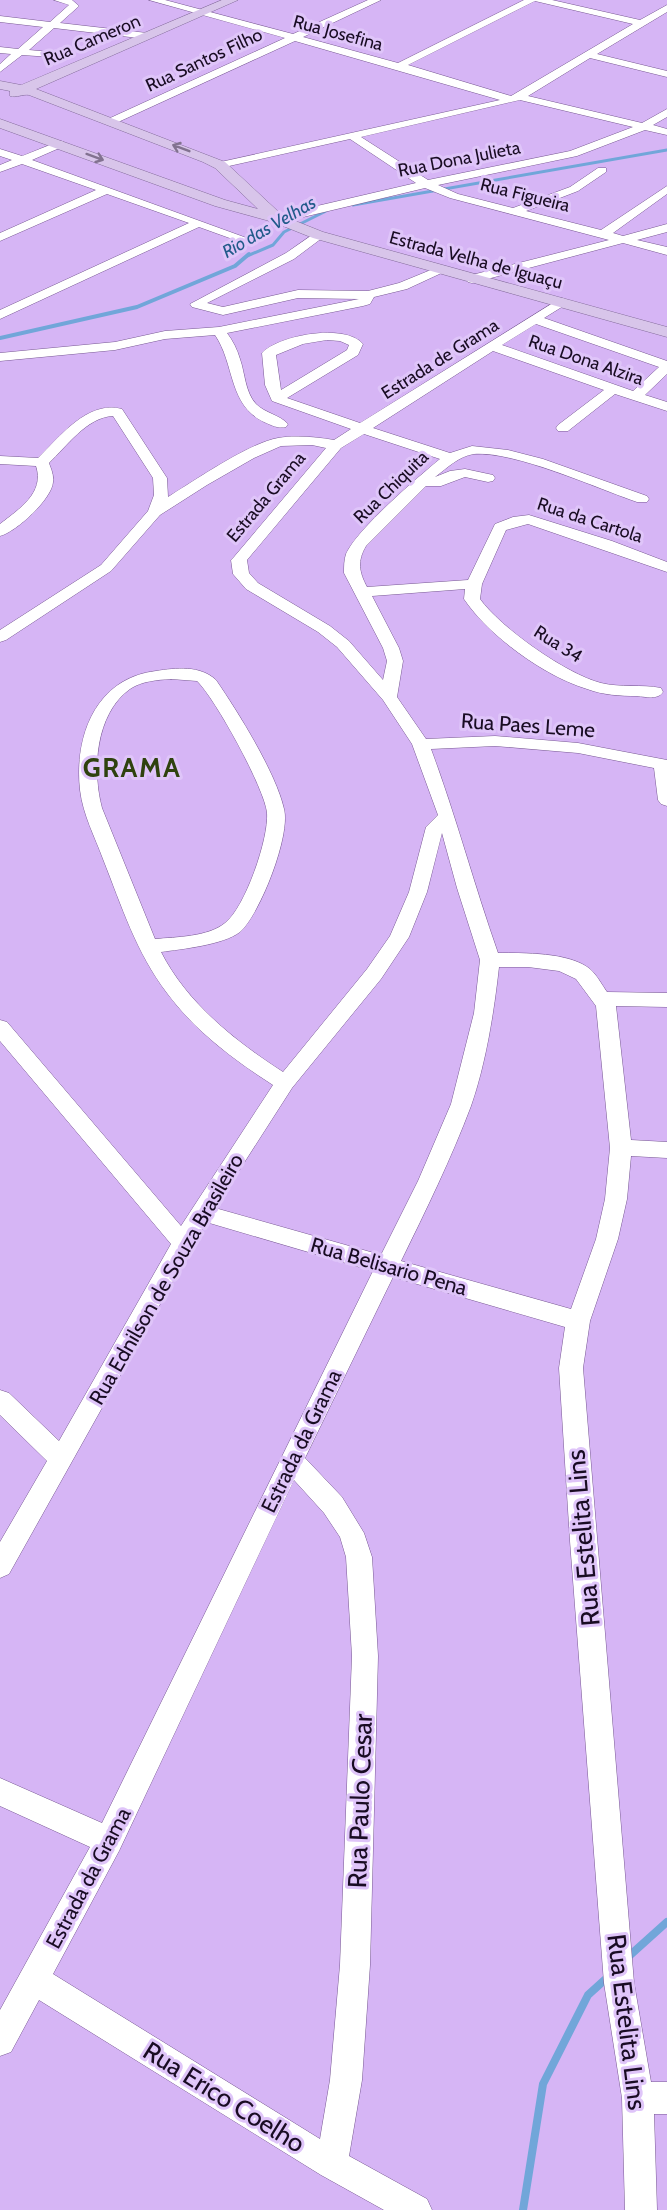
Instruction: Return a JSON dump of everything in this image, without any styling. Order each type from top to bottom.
[{"type":"main road","name":"Rua Cameron","points":[[0,99],[232,0]]},
{"type":"main road","name":"Estrada Velha de Iguaçu","points":[[0,85],[24,89],[112,121],[220,165],[282,220]]},
{"type":"main road","name":"Estrada Velha de Iguaçu","points":[[0,123],[245,211],[282,220],[312,233],[667,332]]},
{"type":"main road","points":[[245,211],[259,209],[264,203]]},
{"type":"street","points":[[0,69],[74,6],[59,0]]},
{"type":"street","name":"Rua Josefina","points":[[157,0],[517,98],[667,132]]},
{"type":"street","name":"Rua Santos Filho","points":[[112,121],[376,0]]},
{"type":"street","points":[[399,66],[531,0]]},
{"type":"street","points":[[539,0],[642,23]]},
{"type":"street","points":[[220,165],[517,98],[667,8]]},
{"type":"street","points":[[0,19],[147,36]]},
{"type":"street","points":[[0,50],[62,56]]},
{"type":"street","points":[[588,55],[667,74]]},
{"type":"street","name":"Rua Dona Julieta","points":[[282,220],[573,154],[645,126],[667,112]]},
{"type":"street","name":"Rua Figueira","points":[[352,136],[432,186],[515,211],[667,251]]},
{"type":"street","points":[[0,169],[60,144]]},
{"type":"street","points":[[0,152],[249,241]]},
{"type":"street","points":[[515,211],[574,189],[602,170]]},
{"type":"street","points":[[604,234],[667,189]]},
{"type":"street","points":[[0,237],[106,190]]},
{"type":"street","points":[[0,315],[199,223]]},
{"type":"street","points":[[472,279],[667,228]]},
{"type":"street","points":[[197,332],[193,308],[196,304],[266,279],[312,233]]},
{"type":"street","points":[[266,279],[298,294],[318,297],[368,295],[403,286],[442,270]]},
{"type":"street","points":[[196,304],[223,311],[298,294]]},
{"type":"street","points":[[0,357],[115,346],[165,335],[219,330],[360,303],[366,301],[368,295]]},
{"type":"street","name":"Estrada de Grama","points":[[336,445],[561,303]]},
{"type":"street","points":[[537,320],[667,366],[635,396]]},
{"type":"street","points":[[219,330],[231,345],[240,392],[248,405],[264,418],[281,424]]},
{"type":"street","points":[[277,398],[348,356],[356,348],[356,344],[347,337],[334,335],[279,348],[269,353],[272,385],[277,398],[294,406],[450,458]]},
{"type":"street","name":"Rua Dona Alzira","points":[[494,347],[667,407]]},
{"type":"street","points":[[563,428],[614,388]]},
{"type":"street","points":[[0,460],[42,462],[91,419],[103,413],[117,412],[126,422],[160,478],[162,488],[161,501],[155,512],[106,568],[0,637]]},
{"type":"street","points":[[155,512],[202,482],[267,446],[292,440],[336,445]]},
{"type":"street","name":"Estrada Grama","points":[[336,445],[245,550],[238,567],[252,586],[324,629],[343,644],[389,697],[421,744],[447,816]]},
{"type":"street","name":"Rua Chiquita","points":[[389,697],[395,661],[391,648],[352,573],[350,564],[353,554],[422,481],[450,458],[472,450],[503,453],[538,462],[642,499]]},
{"type":"street","points":[[0,531],[37,499],[45,486],[42,462]]},
{"type":"street","points":[[422,481],[441,483],[455,474],[465,473],[488,478]]},
{"type":"street","name":"Rua da Cartola","points":[[474,584],[500,527],[518,520],[529,519],[607,544],[667,567]]},
{"type":"street","points":[[361,592],[474,584]]},
{"type":"street","name":"Rua 34","points":[[474,584],[472,599],[482,613],[553,666],[588,685],[655,692]]},
{"type":"street","points":[[147,947],[198,939],[231,929],[253,897],[275,829],[276,811],[248,748],[213,686],[199,675],[141,678],[119,688],[109,698],[102,711],[87,768],[89,792],[147,947],[174,990],[200,1018],[239,1052],[285,1083]]},
{"type":"street","name":"Rua Paes Leme","points":[[421,744],[495,741],[578,748],[664,765]]},
{"type":"street","points":[[664,765],[667,800]]},
{"type":"street","name":"Estrada da Grama","points":[[0,2041],[109,1841],[291,1460],[429,1181],[460,1104],[484,1013],[490,960],[466,888],[447,816]]},
{"type":"street","name":"Rua Ednilson de Souza Brasileiro","points":[[0,1566],[200,1212],[285,1083],[374,974],[399,937],[418,892],[435,827],[447,816]]},
{"type":"street","name":"Rua Estelita Lins","points":[[490,960],[528,960],[563,965],[583,974],[603,999],[607,1016],[621,1148],[616,1199],[607,1239],[578,1320],[571,1368],[572,1406],[619,1983],[653,2098],[641,2210]]},
{"type":"street","points":[[603,999],[667,1000]]},
{"type":"street","points":[[0,1027],[183,1243]]},
{"type":"street","points":[[621,1148],[667,1150]]},
{"type":"street","name":"Rua Belisario Pena","points":[[200,1212],[578,1320]]},
{"type":"street","points":[[0,1400],[61,1459]]},
{"type":"street","name":"Rua Paulo Cesar","points":[[291,1460],[333,1505],[351,1533],[359,1557],[365,1656],[355,1965],[346,2080],[332,2164]]},
{"type":"street","points":[[0,1792],[109,1841]]},
{"type":"street","name":"Rua Erico Coelho","points":[[35,1980],[332,2164],[416,2210]]},
{"type":"waterway","name":"Rio das Velhas","points":[[353,205],[667,150]]},
{"type":"waterway","name":"Rio das Velhas","points":[[247,256],[273,245],[284,232],[326,211]]},
{"type":"waterway","name":"Rio das Velhas","points":[[0,338],[137,307],[235,266],[249,254]]},
{"type":"waterway","points":[[628,1957],[667,1922]]},
{"type":"waterway","points":[[523,2210],[543,2084],[588,1995],[609,1976]]},
{"type":"district","name":"GRAMA","points":[[132,767]]}]
